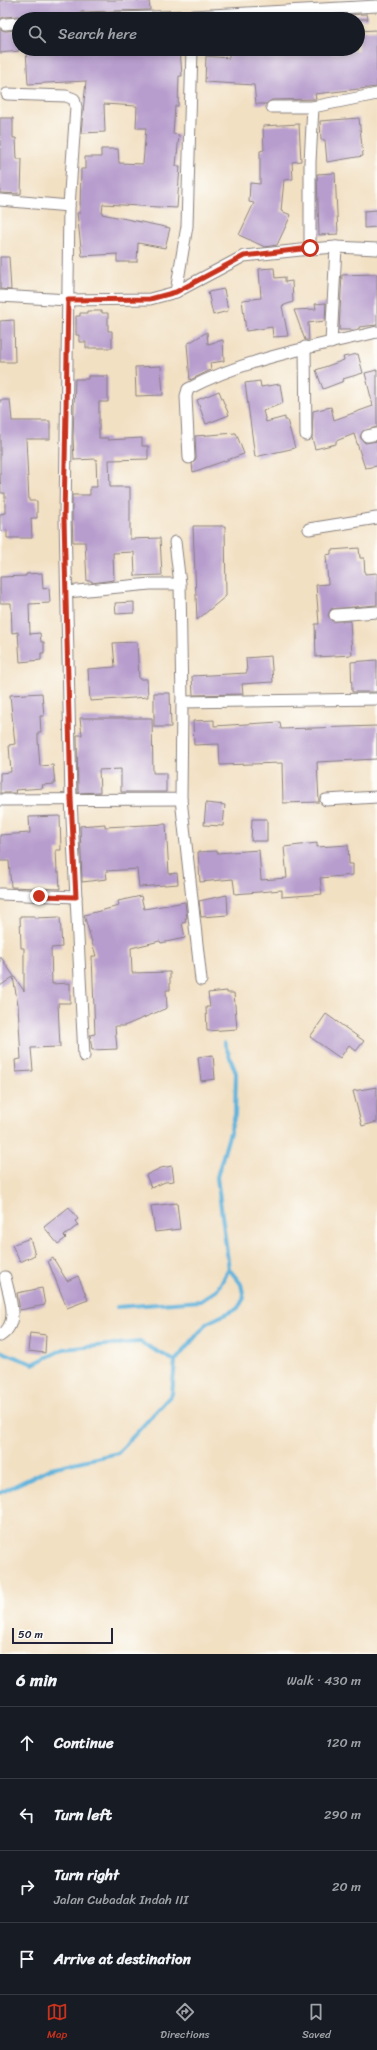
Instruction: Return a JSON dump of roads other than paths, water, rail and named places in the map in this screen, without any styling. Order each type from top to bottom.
[{"type":"street","points":[[285,12],[377,6]]},
{"type":"street","points":[[5,24],[12,24]]},
{"type":"street","points":[[176,292],[187,226],[192,56]]},
{"type":"street","points":[[7,94],[66,96],[74,99],[76,107],[69,206],[64,518],[71,799],[84,1056]]},
{"type":"street","points":[[272,107],[313,107],[377,94]]},
{"type":"street","points":[[310,248],[310,162],[313,107]]},
{"type":"street","points":[[0,200],[69,206]]},
{"type":"street","points":[[331,343],[336,247]]},
{"type":"street","points":[[0,296],[68,300],[150,299],[176,292],[244,256],[310,248],[336,247],[377,249]]},
{"type":"street","points":[[189,458],[186,396],[188,390],[254,361],[305,347],[331,343],[377,332]]},
{"type":"street","points":[[305,347],[306,435]]},
{"type":"street","points":[[309,528],[377,518]]},
{"type":"street","points":[[175,542],[180,584],[182,702],[181,799],[201,980]]},
{"type":"street","points":[[66,592],[150,584],[180,584]]},
{"type":"street","points":[[335,615],[377,612]]},
{"type":"street","points":[[182,702],[377,699]]},
{"type":"street","points":[[326,800],[377,797]]},
{"type":"street","points":[[0,800],[181,799]]},
{"type":"street","points":[[0,894],[76,897]]},
{"type":"street","points":[[0,1336],[5,1333],[12,1321],[5,1277]]},
{"type":"waterway","points":[[117,1307],[201,1301],[217,1290],[229,1269],[217,1177],[235,1115],[236,1073],[224,1042]]},
{"type":"waterway","points":[[0,1493],[51,1468],[118,1453],[172,1394],[175,1361],[207,1323],[238,1308],[244,1298],[241,1284],[229,1269]]},
{"type":"waterway","points":[[0,1351],[33,1364],[64,1349],[140,1342],[175,1361]]}]
